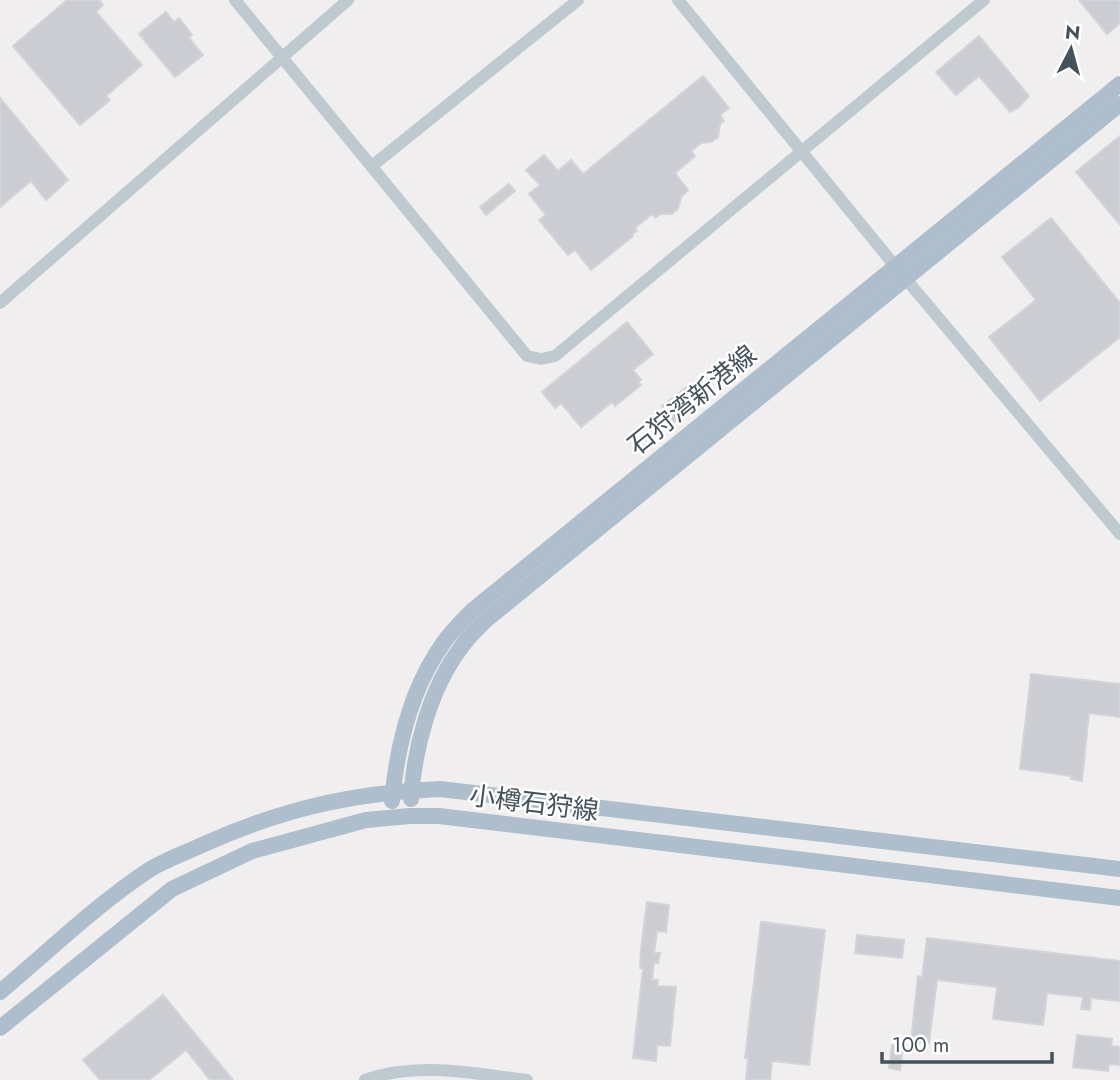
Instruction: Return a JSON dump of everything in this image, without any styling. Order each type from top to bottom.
[{"type":"main road","name":"石狩湾新港線","points":[[410,816],[425,719],[438,687],[459,649],[486,620],[901,272],[1120,84]]},
{"type":"main road","name":"石狩湾新港線","points":[[390,817],[407,718],[419,686],[444,642],[473,610],[901,272],[1120,104]]},
{"type":"main road","name":"小樽石狩線","points":[[0,992],[112,898],[151,869],[244,826],[289,812],[363,795],[440,789],[1120,869]]},
{"type":"main road","name":"小樽石狩線","points":[[0,1028],[172,889],[252,851],[366,820],[390,817],[439,816],[1120,898]]},
{"type":"street","points":[[235,0],[527,356],[547,359],[555,356],[984,0]]},
{"type":"street","points":[[0,303],[348,0]]},
{"type":"street","points":[[372,166],[578,0]]},
{"type":"street","points":[[678,0],[1120,534]]},
{"type":"street","points":[[365,1080],[391,1073],[431,1069],[527,1080]]},
{"type":"building","points":[[67,0],[99,0],[103,5],[96,12],[142,65],[106,96],[110,100],[80,125],[13,46]]},
{"type":"building","points":[[1079,0],[1120,0],[1120,23],[1107,34]]},
{"type":"building","points":[[166,12],[174,22],[179,18],[192,35],[189,38],[203,55],[175,77],[139,34]]},
{"type":"building","points":[[979,36],[1029,96],[1010,112],[979,76],[956,95],[936,72]]},
{"type":"building","points":[[703,76],[729,108],[720,115],[724,121],[720,124],[718,137],[711,142],[701,143],[691,151],[695,156],[675,173],[688,190],[681,197],[678,209],[672,214],[661,214],[655,218],[652,214],[635,228],[637,231],[633,236],[591,270],[575,250],[568,255],[539,220],[546,215],[529,194],[540,185],[526,170],[544,155],[558,171],[571,160],[583,174]]},
{"type":"building","points":[[0,98],[68,180],[46,200],[31,181],[0,207]]},
{"type":"building","points":[[1120,136],[1120,225],[1076,172]]},
{"type":"building","points":[[509,184],[515,191],[486,215],[480,207]]},
{"type":"building","points":[[1051,218],[1120,303],[1120,337],[1040,401],[989,337],[1036,300],[1002,257]]},
{"type":"building","points":[[627,322],[653,354],[633,370],[641,380],[638,382],[641,385],[615,406],[612,402],[581,427],[561,403],[555,408],[542,392]]},
{"type":"building","points":[[687,387],[699,402],[674,422],[662,406]]},
{"type":"building","points":[[1031,674],[1120,684],[1120,717],[1089,713],[1082,781],[1071,779],[1072,776],[1020,769]]},
{"type":"building","points":[[647,902],[669,905],[666,932],[657,931],[654,953],[660,953],[658,963],[654,962],[652,980],[658,980],[657,986],[676,987],[670,1046],[657,1045],[656,1061],[633,1058]]},
{"type":"building","points":[[761,922],[825,930],[809,1065],[772,1061],[770,1080],[746,1080],[748,1058],[745,1058]]},
{"type":"building","points":[[857,935],[904,940],[902,958],[855,953]]},
{"type":"building","points":[[927,938],[1120,961],[1120,1001],[1091,998],[1090,1010],[1081,1009],[1083,997],[1047,993],[1043,1025],[993,1019],[997,987],[937,980],[929,1043],[911,1041],[918,976],[922,977]]},
{"type":"building","points":[[163,995],[233,1080],[210,1080],[186,1050],[149,1080],[100,1080],[83,1060]]},
{"type":"building","points":[[1077,1035],[1112,1039],[1111,1046],[1120,1047],[1120,1065],[1109,1064],[1108,1071],[1073,1067]]},
{"type":"building","points":[[892,1045],[903,1046],[900,1070],[889,1068]]}]
